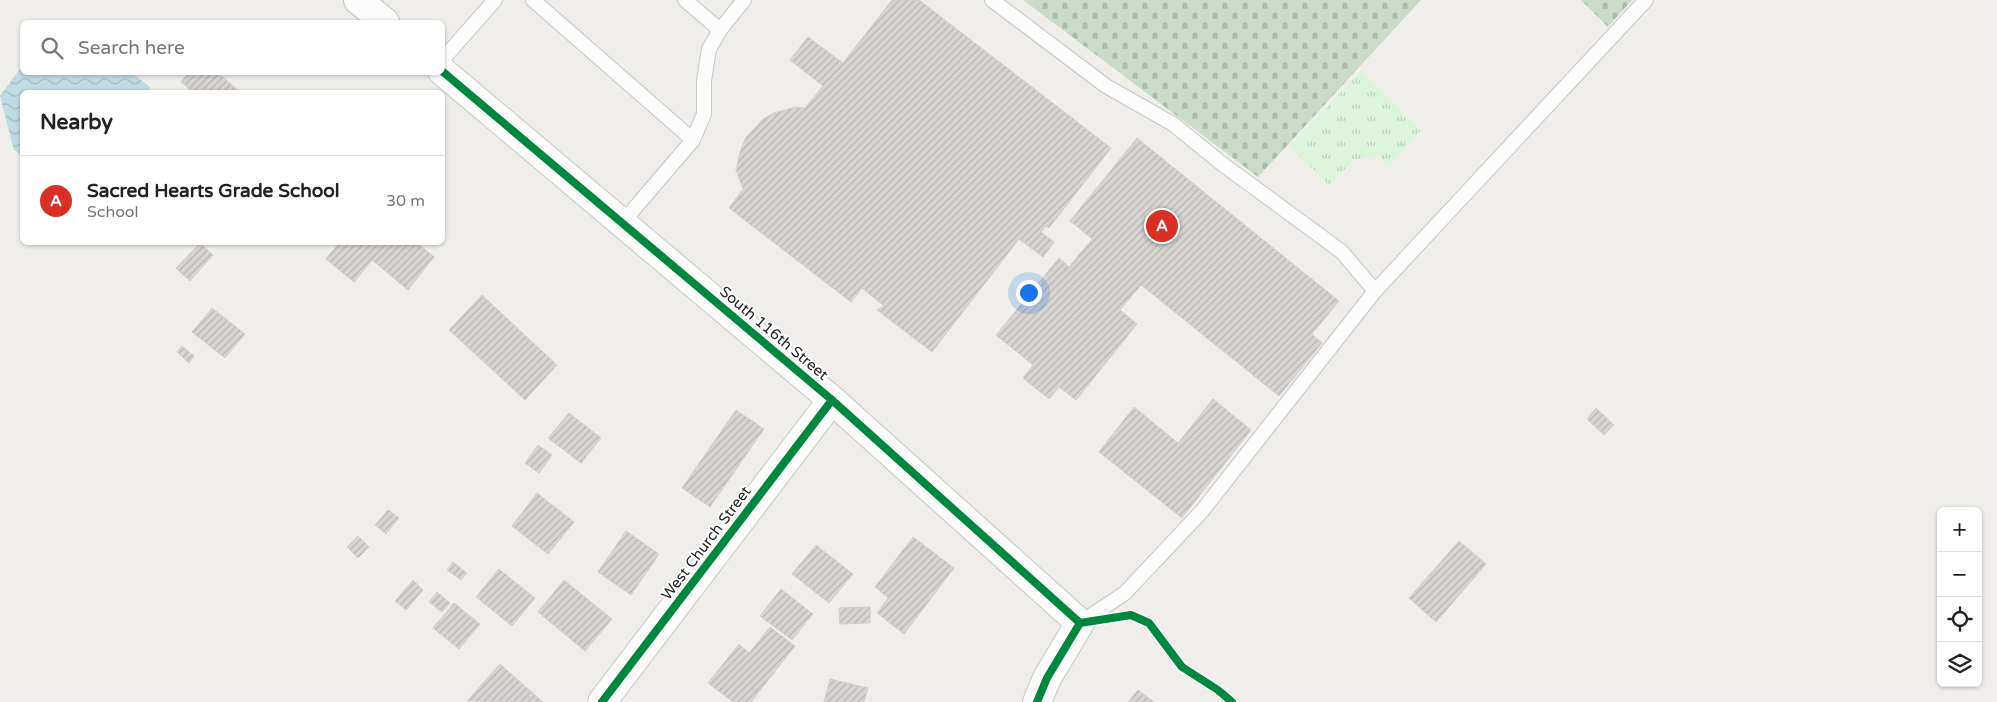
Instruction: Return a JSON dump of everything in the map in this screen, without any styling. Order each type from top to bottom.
[{"type":"street","points":[[358,0],[383,20]]},
{"type":"street","name":"South 116th Street","points":[[445,74],[832,400],[1080,623]]},
{"type":"street","name":"West Church Street","points":[[602,702],[832,400]]},
{"type":"street","points":[[1037,702],[1047,678],[1080,623]]},
{"type":"lane","points":[[445,57],[495,0]]},
{"type":"lane","points":[[533,0],[692,140]]},
{"type":"lane","points":[[684,0],[720,30]]},
{"type":"lane","points":[[622,223],[692,140],[704,114],[704,81],[709,50],[720,30],[744,0]]},
{"type":"lane","points":[[992,0],[1106,86],[1173,124],[1221,163],[1342,252],[1375,291]]},
{"type":"lane","points":[[1080,623],[1125,593],[1202,511],[1375,291],[1646,0]]},
{"type":"green space","points":[[1023,0],[1421,0],[1258,177]]},
{"type":"green space","points":[[1581,0],[1632,0],[1608,27]]},
{"type":"green space","points":[[1360,72],[1421,130],[1389,165],[1377,155],[1353,160],[1330,186],[1290,146]]},
{"type":"water","points":[[20,69],[20,75],[135,75],[150,87],[149,90],[20,90],[20,154],[14,150],[0,96]]},
{"type":"building","points":[[892,0],[919,0],[1111,148],[1049,228],[1046,226],[1041,232],[1054,242],[1043,257],[1019,239],[932,352],[877,310],[884,306],[862,288],[851,302],[729,208],[743,189],[736,170],[746,137],[763,119],[774,113],[796,107],[805,108],[823,86],[790,60],[808,37],[843,63]]},
{"type":"building","points":[[187,75],[220,75],[238,90],[191,90],[181,82]]},
{"type":"building","points":[[1137,138],[1339,301],[1312,334],[1322,343],[1279,396],[1141,285],[1120,310],[1137,324],[1076,400],[1059,387],[1049,399],[1023,378],[1033,365],[996,335],[1059,258],[1069,267],[1092,239],[1070,221]]},
{"type":"building","points":[[198,245],[202,245],[213,255],[190,281],[176,268]]},
{"type":"building","points":[[338,245],[420,245],[434,257],[408,290],[372,260],[354,282],[326,259]]},
{"type":"building","points":[[482,295],[557,365],[525,400],[449,330]]},
{"type":"building","points":[[212,308],[245,334],[225,358],[192,332]]},
{"type":"building","points":[[182,346],[194,356],[189,363],[177,352]]},
{"type":"building","points":[[1213,399],[1251,430],[1182,518],[1099,452],[1134,407],[1178,443]]},
{"type":"building","points":[[1596,408],[1614,425],[1604,435],[1587,419]]},
{"type":"building","points":[[736,410],[764,429],[710,507],[682,488]]},
{"type":"building","points":[[569,413],[601,438],[581,463],[548,438]]},
{"type":"building","points":[[538,445],[552,455],[539,473],[525,463]]},
{"type":"building","points":[[537,493],[574,522],[548,554],[512,526]]},
{"type":"building","points":[[388,510],[399,518],[386,534],[375,525]]},
{"type":"building","points":[[626,531],[659,554],[631,595],[598,572]]},
{"type":"building","points":[[358,536],[369,547],[358,558],[347,547]]},
{"type":"building","points":[[913,537],[954,568],[904,634],[877,613],[888,598],[875,587]]},
{"type":"building","points":[[1459,541],[1486,564],[1436,622],[1409,598]]},
{"type":"building","points":[[816,545],[853,574],[829,603],[792,574]]},
{"type":"building","points":[[453,562],[467,573],[461,580],[447,570]]},
{"type":"building","points":[[499,569],[535,598],[512,626],[476,597]]},
{"type":"building","points":[[413,580],[423,590],[406,610],[395,601]]},
{"type":"building","points":[[564,580],[612,619],[585,651],[538,612]]},
{"type":"building","points":[[781,589],[813,614],[792,640],[760,616]]},
{"type":"building","points":[[437,592],[450,603],[442,612],[429,602]]},
{"type":"building","points":[[454,603],[480,624],[459,649],[433,628]]},
{"type":"building","points":[[870,607],[870,623],[840,624],[839,608]]},
{"type":"building","points":[[770,627],[795,646],[751,702],[733,702],[708,683],[739,644],[749,653]]},
{"type":"building","points":[[500,664],[543,702],[467,701]]},
{"type":"building","points":[[830,679],[868,688],[864,702],[824,702]]},
{"type":"building","points":[[1138,690],[1154,702],[1128,702]]},
{"type":"cycle path","points":[[445,74],[832,400],[1080,623]]},
{"type":"cycle path","points":[[602,702],[832,400]]},
{"type":"cycle path","points":[[1080,623],[1131,615],[1149,623],[1182,667],[1218,690],[1232,702]]},
{"type":"cycle path","points":[[1037,702],[1047,678],[1080,623]]},
{"type":"place","name":"Sacred Hearts Grade School","points":[[1162,226]]}]
